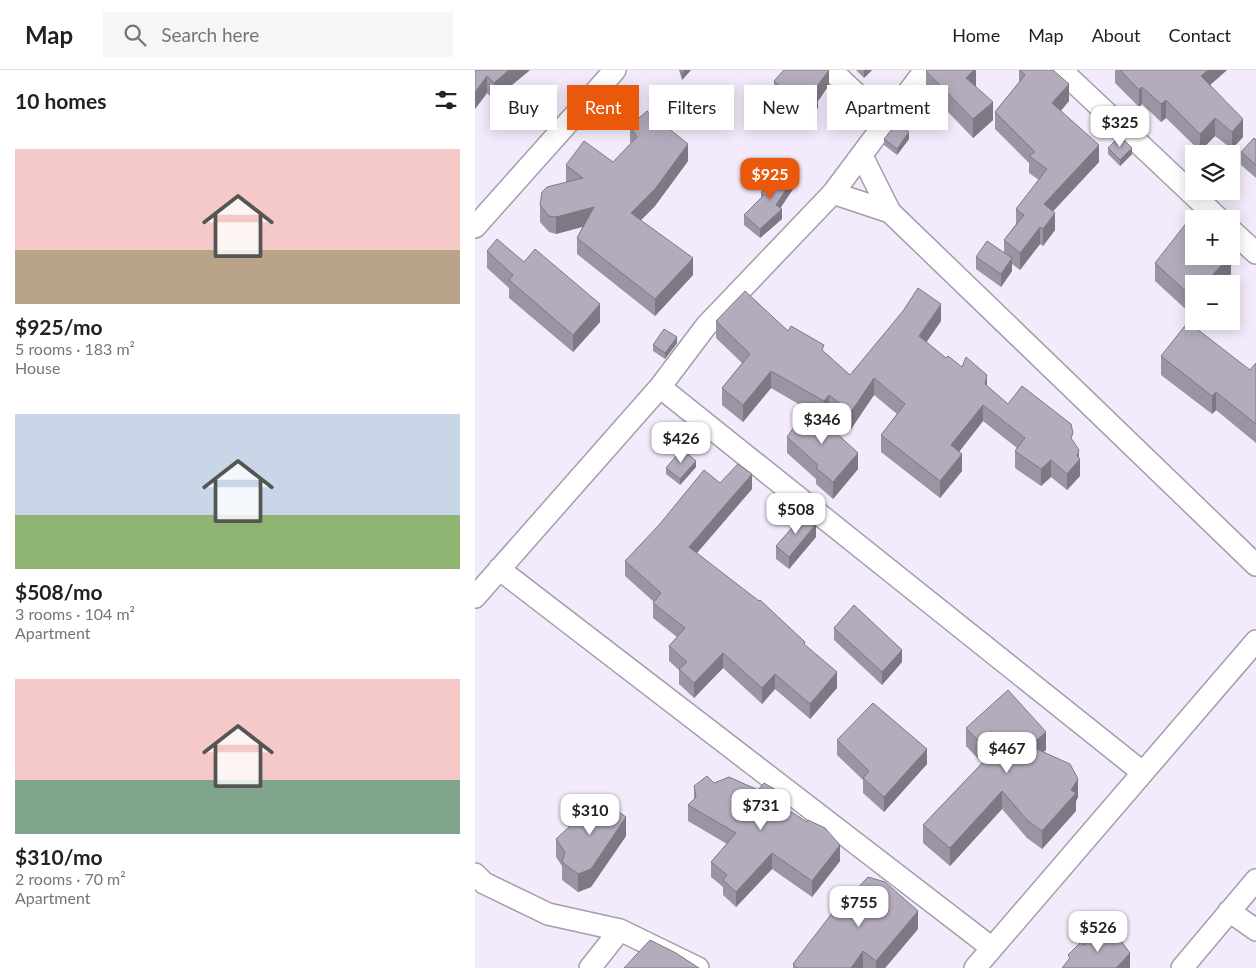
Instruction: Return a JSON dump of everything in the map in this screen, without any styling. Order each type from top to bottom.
[{"type":"street","points":[[475,227],[615,70]]},
{"type":"street","points":[[831,70],[847,85]]},
{"type":"street","points":[[913,85],[925,70]]},
{"type":"street","points":[[1061,70],[1209,210]]},
{"type":"street","points":[[475,597],[660,387],[707,326],[833,194],[879,130]]},
{"type":"street","points":[[862,156],[890,212],[1256,565]]},
{"type":"street","points":[[833,194],[890,212]]},
{"type":"street","points":[[1240,238],[1256,253]]},
{"type":"street","points":[[660,387],[1142,772]]},
{"type":"street","points":[[499,569],[992,948]]},
{"type":"street","points":[[975,968],[1256,641]]},
{"type":"street","points":[[475,874],[484,883],[548,914],[620,930],[698,968]]},
{"type":"street","points":[[1182,968],[1256,880]]},
{"type":"street","points":[[1229,911],[1256,930]]},
{"type":"street","points":[[590,968],[620,930]]},
{"type":"building","points":[[475,70],[509,70],[494,83],[487,76],[475,92]]},
{"type":"building","points":[[784,70],[829,70],[817,86],[779,85],[774,81]]},
{"type":"building","points":[[974,70],[966,78],[993,102],[973,119],[948,93],[948,85],[940,85],[926,71]]},
{"type":"building","points":[[1020,70],[1053,70],[1069,84],[1052,103],[1099,145],[1044,204],[1055,213],[1043,229],[1040,227],[1020,253],[1004,240],[1024,215],[1016,209],[1047,169],[1029,156],[1035,152],[995,112],[1025,75]]},
{"type":"building","points":[[1120,70],[1208,70],[1201,76],[1243,119],[1232,132],[1215,118],[1200,134],[1166,100],[1161,104],[1142,87],[1139,90]]},
{"type":"building","points":[[647,111],[649,113],[649,130],[671,130],[688,144],[655,189],[631,213],[693,258],[655,299],[577,238],[594,207],[556,217],[549,216],[540,205],[542,192],[547,187],[583,178],[566,165],[584,141],[613,162],[637,137],[633,130],[639,130],[639,118]]},
{"type":"building","points":[[891,130],[906,130],[909,132],[897,149],[884,139]]},
{"type":"building","points":[[1120,136],[1132,148],[1120,160],[1108,148]]},
{"type":"building","points":[[1254,138],[1256,140],[1256,165],[1241,152]]},
{"type":"building","points":[[788,170],[795,176],[776,205],[782,209],[760,229],[744,215],[764,195],[761,193],[774,174],[780,178]]},
{"type":"building","points":[[1185,225],[1185,265],[1222,265],[1212,275],[1185,275],[1185,291],[1155,263]]},
{"type":"building","points":[[497,239],[524,262],[535,249],[600,304],[573,335],[509,280],[513,275],[487,251]]},
{"type":"building","points":[[987,241],[1012,258],[1001,274],[976,257]]},
{"type":"building","points":[[918,288],[941,304],[919,336],[946,358],[948,356],[962,367],[966,357],[987,375],[985,384],[1008,404],[1022,386],[1071,424],[1073,433],[1071,438],[1079,450],[1077,456],[1080,459],[1067,474],[1051,460],[1041,469],[1015,451],[1025,438],[983,405],[951,445],[962,454],[940,481],[881,435],[905,404],[874,378],[851,412],[829,395],[824,401],[771,371],[743,405],[722,388],[750,354],[716,321],[745,291],[788,331],[791,326],[824,345],[822,350],[850,375],[903,311]]},
{"type":"building","points":[[1185,326],[1185,330],[1198,330],[1250,370],[1256,363],[1256,424],[1216,392],[1212,396],[1161,356]]},
{"type":"building","points":[[664,329],[677,337],[665,353],[653,345]]},
{"type":"building","points":[[808,407],[858,453],[833,482],[816,468],[818,465],[787,437]]},
{"type":"building","points":[[682,449],[696,461],[680,479],[666,468]]},
{"type":"building","points":[[738,464],[752,474],[689,547],[760,600],[805,642],[804,644],[837,672],[810,704],[775,674],[762,688],[723,653],[694,683],[679,669],[687,662],[669,646],[685,628],[653,603],[661,593],[625,561],[659,525],[704,470],[720,483]]},
{"type":"building","points":[[804,514],[816,524],[789,557],[776,546]]},
{"type":"building","points":[[854,605],[902,650],[882,672],[834,628]]},
{"type":"building","points":[[1008,690],[1046,732],[1030,746],[1070,764],[1078,779],[1071,790],[1076,793],[1042,831],[1027,820],[1002,791],[950,848],[923,825],[991,754],[966,728]]},
{"type":"building","points":[[873,703],[927,749],[884,797],[863,778],[869,771],[837,740]]},
{"type":"building","points":[[707,776],[714,783],[729,777],[758,790],[764,783],[778,791],[773,800],[807,822],[808,820],[825,828],[840,845],[812,881],[772,853],[736,892],[723,880],[727,875],[711,862],[736,833],[688,805],[696,797],[694,786]]},
{"type":"building","points":[[596,796],[626,817],[591,869],[578,874],[562,862],[565,852],[556,839],[581,816]]},
{"type":"building","points":[[868,877],[885,882],[918,911],[876,961],[863,951],[851,968],[797,968],[793,964],[846,895],[851,895]]},
{"type":"building","points":[[1098,930],[1121,941],[1130,953],[1116,968],[1062,968],[1070,958],[1068,955],[1082,941],[1084,945]]},
{"type":"building","points":[[650,940],[676,953],[699,968],[624,968]]}]
